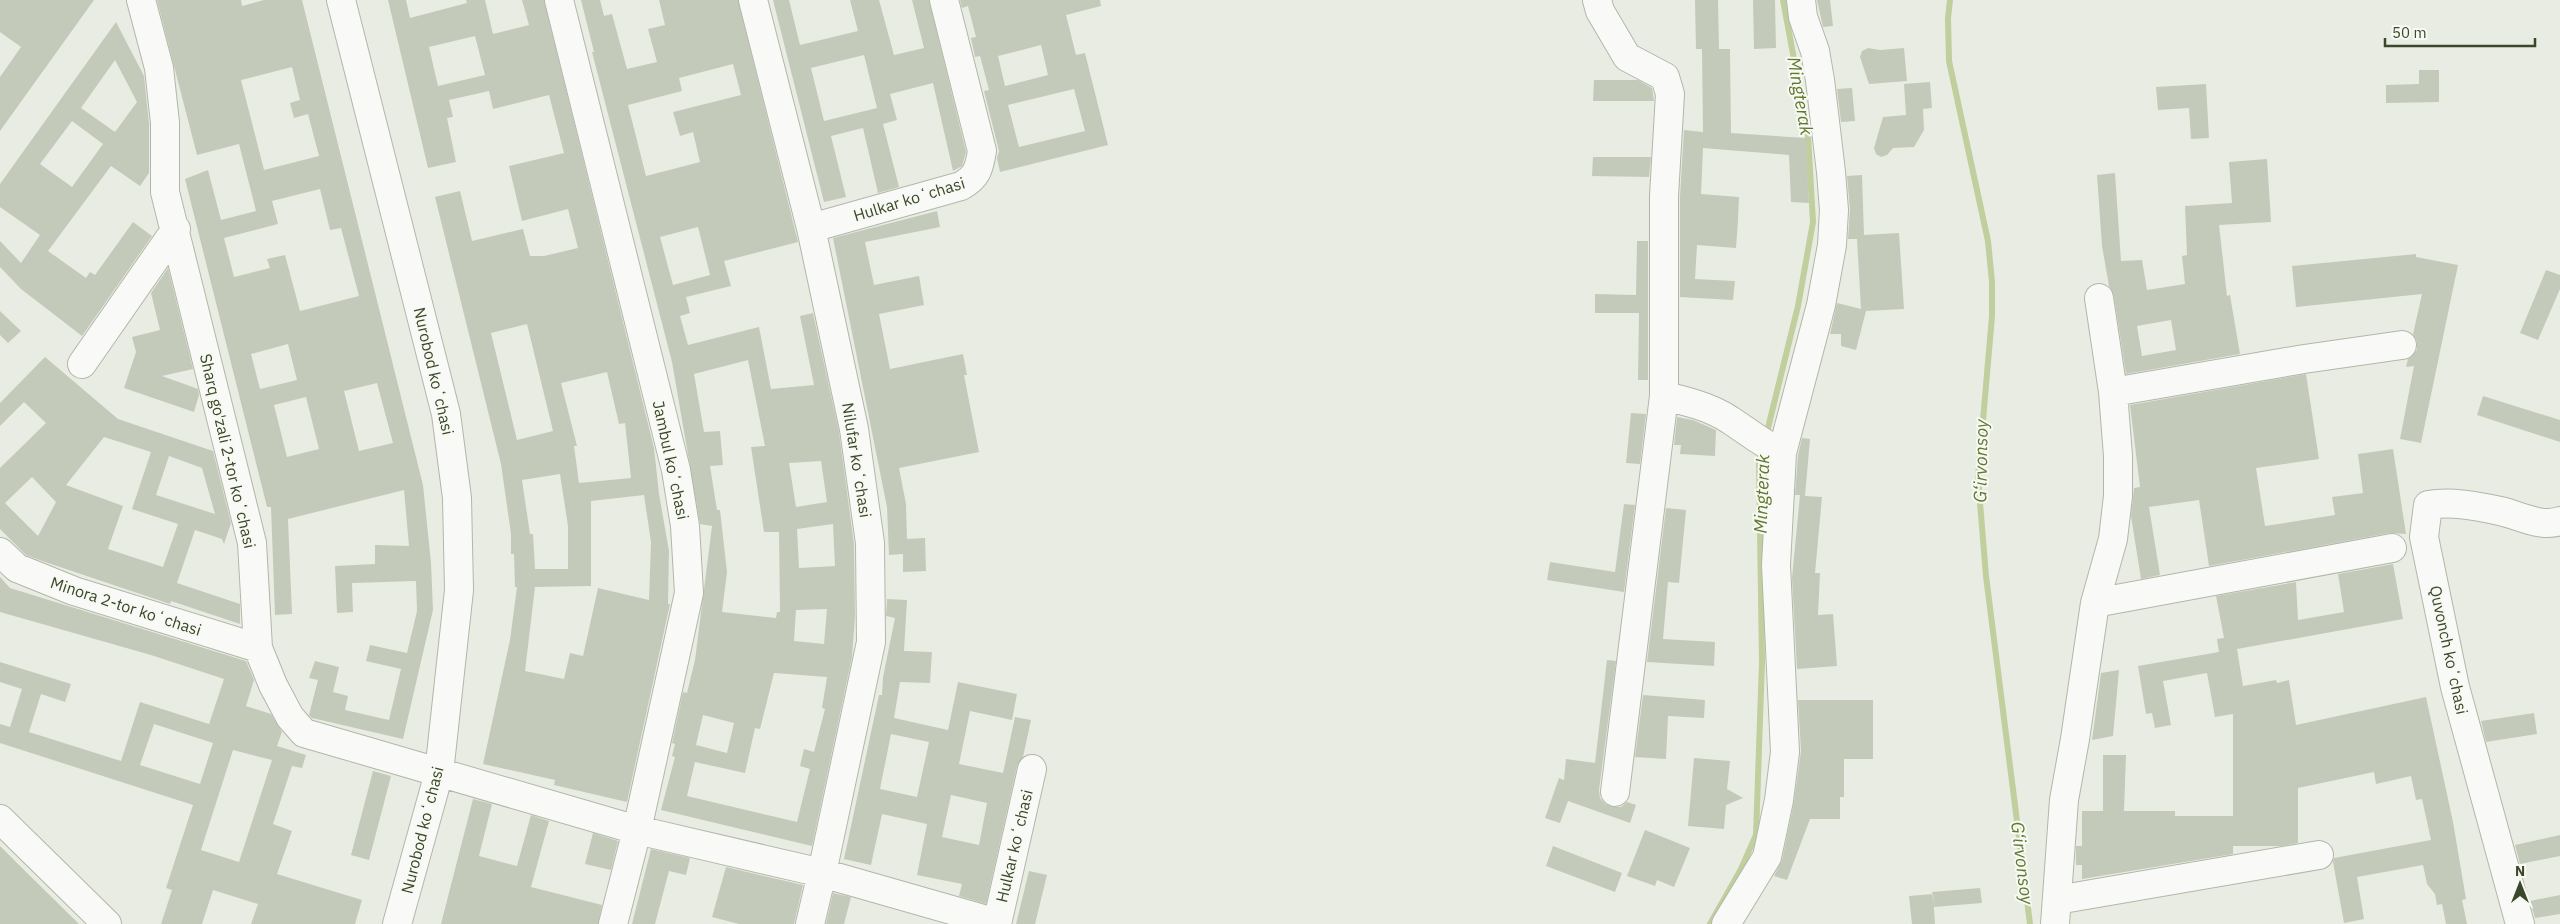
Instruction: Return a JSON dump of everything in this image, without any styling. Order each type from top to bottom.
[{"type":"street","name":"Sharq go'zali 2-tor koʻchasi","points":[[141,0],[159,68],[165,123],[165,192],[176,229],[225,439],[252,543],[258,648],[277,693],[290,717],[304,733],[637,830]]},
{"type":"street","name":"Nurobod koʻchasi","points":[[341,0],[446,414],[458,498],[459,590],[439,773],[397,924]]},
{"type":"street","name":"Jambul koʻchasi","points":[[559,0],[676,470],[685,526],[689,592],[637,830],[613,924]]},
{"type":"street","name":"Nilufar koʻchasi","points":[[753,0],[810,228],[854,429],[870,543],[871,642],[810,924]]},
{"type":"street","name":"Hulkar koʻchasi","points":[[810,228],[961,186],[974,179],[980,168],[982,151],[944,0]]},
{"type":"street","points":[[1597,0],[1627,57],[1666,77],[1670,94],[1664,196],[1664,396],[1615,792]]},
{"type":"street","points":[[1726,924],[1767,857],[1779,800],[1785,752],[1776,566],[1776,451],[1821,305],[1832,244],[1834,210],[1820,80],[1815,51],[1803,17],[1801,0]]},
{"type":"street","points":[[82,364],[176,229]]},
{"type":"street","points":[[2099,298],[2113,392],[2118,456],[2118,496],[2113,539],[2095,603],[2076,739],[2064,800],[2056,912],[2319,855]]},
{"type":"street","points":[[2113,392],[2304,359],[2402,346]]},
{"type":"street","points":[[1664,396],[1691,402],[1729,419],[1776,451]]},
{"type":"street","name":"Quvonch koʻchasi","points":[[2520,924],[2462,716],[2424,537],[2428,505],[2442,503],[2500,511],[2546,524],[2560,522]]},
{"type":"street","points":[[2095,603],[2392,548]]},
{"type":"street","name":"Minora 2-tor koʻchasi","points":[[0,552],[17,568],[74,591],[258,648]]},
{"type":"street","name":"Hulkar koʻchasi","points":[[637,830],[822,873],[997,924],[1032,769]]},
{"type":"street","points":[[0,818],[100,922]]},
{"type":"building","points":[[0,0],[94,0],[0,131],[0,77],[21,47],[0,32]]},
{"type":"building","points":[[157,0],[241,0],[242,6],[264,0],[302,0],[423,485],[431,563],[433,610],[403,739],[312,718],[309,715],[318,680],[309,678],[315,661],[339,667],[333,692],[348,696],[345,710],[389,720],[401,669],[366,661],[370,645],[407,653],[417,611],[416,581],[352,583],[353,612],[337,613],[335,566],[375,564],[375,545],[409,546],[404,490],[288,519],[292,614],[275,615],[271,507],[267,507],[185,179],[208,170],[221,220],[256,211],[239,144],[197,155]],"holes":[[[292,67],[300,100],[290,103],[294,118],[308,114],[319,156],[264,170],[241,80]],[[320,189],[330,230],[341,228],[359,296],[300,311],[285,255],[267,259],[270,268],[234,277],[224,238],[278,224],[272,201]],[[288,344],[297,380],[260,389],[251,354]],[[377,383],[393,443],[359,451],[344,391]],[[306,397],[319,449],[287,457],[274,405]]]},
{"type":"building","points":[[388,0],[406,0],[410,18],[467,3],[466,0],[485,0],[493,34],[529,25],[522,0],[544,0],[654,448],[659,494],[669,551],[668,604],[670,604],[627,802],[554,785],[555,780],[483,764],[510,640],[517,587],[515,587],[514,554],[511,554],[511,534],[501,464],[435,197],[460,191],[472,241],[523,229],[530,256],[544,256],[578,248],[568,209],[522,221],[509,166],[564,153],[549,95],[493,109],[489,91],[449,100],[453,117],[447,118],[456,162],[428,168]],"holes":[[[475,36],[485,75],[438,86],[429,47]],[[527,324],[553,431],[517,440],[491,333]],[[607,372],[619,424],[625,423],[631,478],[579,483],[574,446],[577,446],[561,383]],[[560,474],[568,526],[568,569],[535,569],[533,534],[530,534],[522,480]],[[644,495],[651,542],[649,600],[598,588],[583,656],[570,653],[564,679],[525,671],[535,587],[591,586],[591,501]]]},
{"type":"building","points":[[581,0],[600,0],[604,16],[612,14],[627,69],[657,62],[648,29],[665,25],[659,0],[738,0],[798,242],[724,261],[731,286],[686,297],[690,313],[680,316],[688,345],[759,327],[771,389],[814,385],[800,316],[813,313],[839,432],[854,544],[855,617],[852,657],[812,846],[661,810],[675,757],[672,756],[675,744],[672,743],[683,692],[687,693],[695,660],[712,526],[700,524],[672,362],[592,52],[594,52]],"holes":[[[733,64],[741,95],[673,112],[680,136],[693,132],[700,162],[646,176],[628,105],[682,91],[679,78]],[[698,227],[710,275],[673,285],[660,237]],[[748,360],[765,446],[751,447],[764,532],[779,532],[780,612],[777,612],[776,618],[722,612],[727,572],[720,510],[717,510],[710,466],[723,465],[720,431],[704,432],[694,374]],[[821,461],[827,502],[796,507],[789,463]],[[833,524],[835,566],[799,568],[797,529]],[[827,609],[824,644],[794,641],[796,610]],[[774,673],[827,677],[822,708],[825,709],[814,752],[804,749],[800,766],[810,769],[797,822],[687,796],[695,762],[745,773],[755,728],[760,729]],[[703,715],[734,723],[727,753],[696,745]]]},
{"type":"building","points":[[773,0],[789,0],[800,45],[858,31],[850,0],[879,0],[894,55],[924,48],[912,0],[929,0],[966,152],[962,166],[953,171],[933,83],[890,94],[897,120],[883,124],[899,187],[878,193],[863,128],[831,136],[846,197],[824,202]],"holes":[[[864,55],[877,108],[824,121],[811,68]]]},
{"type":"building","points":[[960,0],[1100,0],[1101,6],[1066,15],[1076,55],[1085,53],[1108,145],[1000,172],[997,158],[999,151],[984,91],[989,90],[980,56],[975,57],[971,38],[976,37],[968,6],[962,8]],"holes":[[[1041,45],[1048,75],[1005,86],[998,56]],[[1074,89],[1085,131],[1019,147],[1008,105]]]},
{"type":"building","points":[[1695,0],[1718,0],[1719,49],[1730,49],[1731,133],[1806,138],[1809,203],[1791,202],[1789,155],[1703,148],[1701,194],[1739,197],[1738,220],[1736,248],[1697,245],[1695,279],[1735,281],[1733,300],[1680,297],[1680,196],[1684,130],[1703,132],[1702,49],[1696,49]]},
{"type":"building","points":[[1753,0],[1775,0],[1776,48],[1754,49]]},
{"type":"building","points":[[1817,0],[1830,0],[1833,26],[1823,27]]},
{"type":"building","points":[[116,22],[144,76],[149,124],[149,173],[140,186],[111,166],[48,251],[86,278],[90,272],[95,275],[133,222],[152,236],[82,336],[21,289],[0,267],[0,241],[21,263],[40,235],[0,207],[0,184]],"holes":[[[115,60],[137,102],[115,132],[81,108]],[[72,121],[103,144],[72,187],[40,164]]]},
{"type":"building","points":[[1868,48],[1880,50],[1904,48],[1907,81],[1869,84],[1860,57],[1862,51]]},
{"type":"building","points":[[2419,70],[2439,70],[2439,102],[2386,103],[2386,85],[2419,84]]},
{"type":"building","points":[[1594,80],[1638,80],[1652,88],[1654,101],[1593,101]]},
{"type":"building","points":[[1930,82],[1932,108],[1923,109],[1924,130],[1914,147],[1893,148],[1887,155],[1881,157],[1876,154],[1874,148],[1883,117],[1906,115],[1904,84]]},
{"type":"building","points":[[2206,84],[2209,138],[2191,139],[2189,108],[2158,110],[2156,87]]},
{"type":"building","points":[[1852,88],[1855,121],[1841,122],[1837,89]]},
{"type":"building","points":[[1593,157],[1651,157],[1649,177],[1592,176]]},
{"type":"building","points":[[2267,159],[2271,222],[2219,225],[2227,296],[2230,295],[2240,354],[2126,374],[2114,296],[2109,286],[2102,246],[2097,175],[2115,173],[2121,261],[2142,260],[2147,290],[2185,284],[2182,256],[2187,255],[2185,206],[2232,203],[2229,162]],"holes":[[[2171,320],[2176,350],[2142,356],[2137,326]]]},
{"type":"building","points":[[1862,175],[1864,235],[1899,233],[1904,309],[1866,311],[1856,350],[1841,346],[1841,334],[1830,334],[1837,303],[1861,309],[1857,239],[1848,239],[1850,209],[1847,176]]},
{"type":"building","points":[[937,211],[940,227],[865,242],[874,285],[919,276],[924,305],[879,314],[890,369],[963,354],[967,375],[964,375],[979,452],[899,468],[906,504],[907,539],[925,538],[926,571],[903,572],[903,554],[889,555],[887,507],[833,238]]},
{"type":"building","points":[[1637,241],[1648,241],[1648,380],[1638,380],[1639,313],[1595,313],[1595,294],[1636,295]]},
{"type":"building","points":[[2416,254],[2416,257],[2458,265],[2421,443],[2400,439],[2414,366],[2406,367],[2408,359],[2417,350],[2417,342],[2413,334],[2422,294],[2296,307],[2292,266]]},
{"type":"building","points":[[168,268],[193,369],[162,376],[198,389],[199,395],[194,412],[124,388],[136,352],[132,337],[160,330],[151,293]]},
{"type":"building","points":[[2546,270],[2560,275],[2560,289],[2538,340],[2520,333]]},
{"type":"building","points":[[0,311],[21,331],[8,343],[0,335]]},
{"type":"building","points":[[45,357],[118,419],[213,451],[231,523],[224,544],[222,539],[195,530],[177,583],[240,604],[240,624],[171,601],[170,604],[26,555],[0,529],[0,468],[46,423],[24,402],[0,426],[0,403]],"holes":[[[104,437],[151,452],[132,509],[178,524],[163,567],[108,549],[123,506],[66,485]],[[169,456],[202,468],[215,514],[156,495]],[[32,477],[56,502],[38,536],[5,503]]]},
{"type":"building","points":[[2306,374],[2319,459],[2256,468],[2265,526],[2335,515],[2332,497],[2363,493],[2358,454],[2393,449],[2406,534],[2389,533],[2209,566],[2199,500],[2149,507],[2160,575],[2141,579],[2131,516],[2134,488],[2140,487],[2130,405]]},
{"type":"building","points":[[2483,396],[2560,420],[2560,442],[2477,415]]},
{"type":"building","points":[[1631,413],[1646,414],[1640,464],[1626,463]]},
{"type":"building","points":[[1677,417],[1693,420],[1716,430],[1715,456],[1680,454],[1681,445],[1674,445]]},
{"type":"building","points":[[1802,438],[1810,439],[1805,496],[1822,497],[1815,573],[1820,573],[1818,615],[1833,614],[1837,666],[1797,669],[1792,578],[1800,495],[1795,495],[1798,455]]},
{"type":"building","points":[[1624,504],[1635,505],[1624,592],[1547,580],[1550,562],[1615,572]]},
{"type":"building","points":[[1666,508],[1686,510],[1679,583],[1668,582],[1663,639],[1715,642],[1714,666],[1647,662]]},
{"type":"building","points":[[2393,564],[2403,619],[2237,649],[2243,686],[2276,680],[2277,683],[2289,680],[2296,725],[2426,697],[2453,822],[2466,899],[2462,900],[2467,924],[2446,924],[2442,904],[2437,905],[2435,894],[2427,884],[2423,865],[2357,877],[2364,919],[2344,923],[2333,862],[2334,858],[2431,840],[2422,799],[2416,800],[2411,776],[2376,784],[2374,772],[2298,788],[2298,843],[2282,846],[2233,846],[2233,854],[2082,879],[2082,865],[2076,865],[2076,846],[2082,846],[2082,811],[2103,811],[2103,755],[2126,755],[2124,811],[2175,811],[2175,816],[2233,816],[2233,714],[2215,717],[2207,673],[2163,681],[2171,725],[2155,728],[2152,713],[2146,714],[2138,666],[2219,652],[2217,639],[2224,638],[2216,596],[2296,582],[2298,620],[2344,612],[2338,574]]},
{"type":"building","points":[[0,577],[10,588],[246,661],[254,680],[246,706],[271,714],[282,732],[277,746],[306,755],[302,768],[292,766],[273,824],[292,831],[277,874],[362,900],[355,924],[251,924],[258,904],[213,890],[202,924],[161,924],[172,890],[166,888],[193,805],[0,743],[0,724],[10,727],[22,689],[0,682],[0,662],[71,684],[65,702],[41,694],[29,732],[121,761],[140,702],[209,724],[224,679],[151,655],[0,612]],"holes":[[[154,724],[213,743],[200,784],[140,765]],[[233,750],[272,760],[239,862],[201,850]]]},
{"type":"building","points":[[887,599],[907,600],[904,651],[932,652],[930,683],[900,682],[894,718],[948,730],[958,682],[1017,694],[1012,720],[970,711],[959,764],[1003,773],[1015,717],[1031,720],[1023,757],[1017,766],[986,904],[959,896],[962,884],[917,875],[927,824],[882,814],[871,865],[844,859],[879,695],[882,695],[883,677],[895,618],[886,616]],"holes":[[[891,734],[929,742],[917,797],[880,789]],[[951,795],[987,803],[979,845],[942,837]]]},
{"type":"building","points":[[1607,660],[1616,661],[1599,790],[1600,798],[1605,804],[1613,807],[1621,807],[1627,802],[1636,805],[1630,823],[1568,801],[1560,823],[1545,818],[1559,778],[1564,780],[1566,759],[1595,763]]},
{"type":"building","points":[[2119,670],[2113,736],[2092,740],[2101,673]]},
{"type":"building","points":[[1643,695],[1705,700],[1704,718],[1668,716],[1666,759],[1635,757]]},
{"type":"building","points":[[1798,700],[1873,700],[1873,759],[1844,759],[1844,797],[1840,797],[1840,819],[1810,819],[1787,880],[1774,876],[1782,860],[1794,802],[1801,751]]},
{"type":"building","points":[[2534,713],[2537,734],[2486,742],[2481,721]]},
{"type":"building","points":[[1694,758],[1730,761],[1727,789],[1743,798],[1726,805],[1724,829],[1688,826]]},
{"type":"building","points":[[373,771],[391,776],[369,860],[351,855]]},
{"type":"building","points":[[473,799],[492,804],[479,856],[517,866],[531,815],[549,821],[531,887],[602,905],[598,924],[441,924]]},
{"type":"building","points":[[1645,830],[1690,848],[1674,887],[1657,880],[1655,886],[1627,876]]},
{"type":"building","points":[[593,833],[618,841],[611,870],[585,864]]},
{"type":"building","points":[[2560,835],[2560,856],[2520,864],[2515,845]]},
{"type":"building","points":[[0,846],[17,863],[79,924],[0,924]]},
{"type":"building","points":[[1553,846],[1622,873],[1615,892],[1546,866]]},
{"type":"building","points":[[651,849],[690,858],[686,875],[669,871],[655,924],[632,924]]},
{"type":"building","points":[[726,867],[803,885],[794,924],[739,924],[712,917]]},
{"type":"building","points":[[1029,871],[1047,875],[1035,924],[1016,924]]},
{"type":"building","points":[[1980,888],[1982,903],[1934,907],[1932,892]]},
{"type":"building","points":[[833,893],[851,897],[844,924],[826,924]]},
{"type":"building","points":[[1933,894],[1935,924],[1912,924],[1909,896]]},
{"type":"building","points":[[2560,895],[2560,914],[2535,918],[2530,901]]},
{"type":"waterway","name":"Mingterak","points":[[1766,436],[1798,306],[1813,222],[1808,135],[1783,0]]},
{"type":"waterway","name":"G‘irvonsoy","points":[[1950,0],[1948,18],[1949,61],[1988,241],[1992,282],[1992,316],[1978,478],[1986,576],[2030,924]]},
{"type":"waterway","name":"Mingterak","points":[[1710,924],[1741,869],[1756,835],[1762,662],[1759,461],[1762,451]]}]
